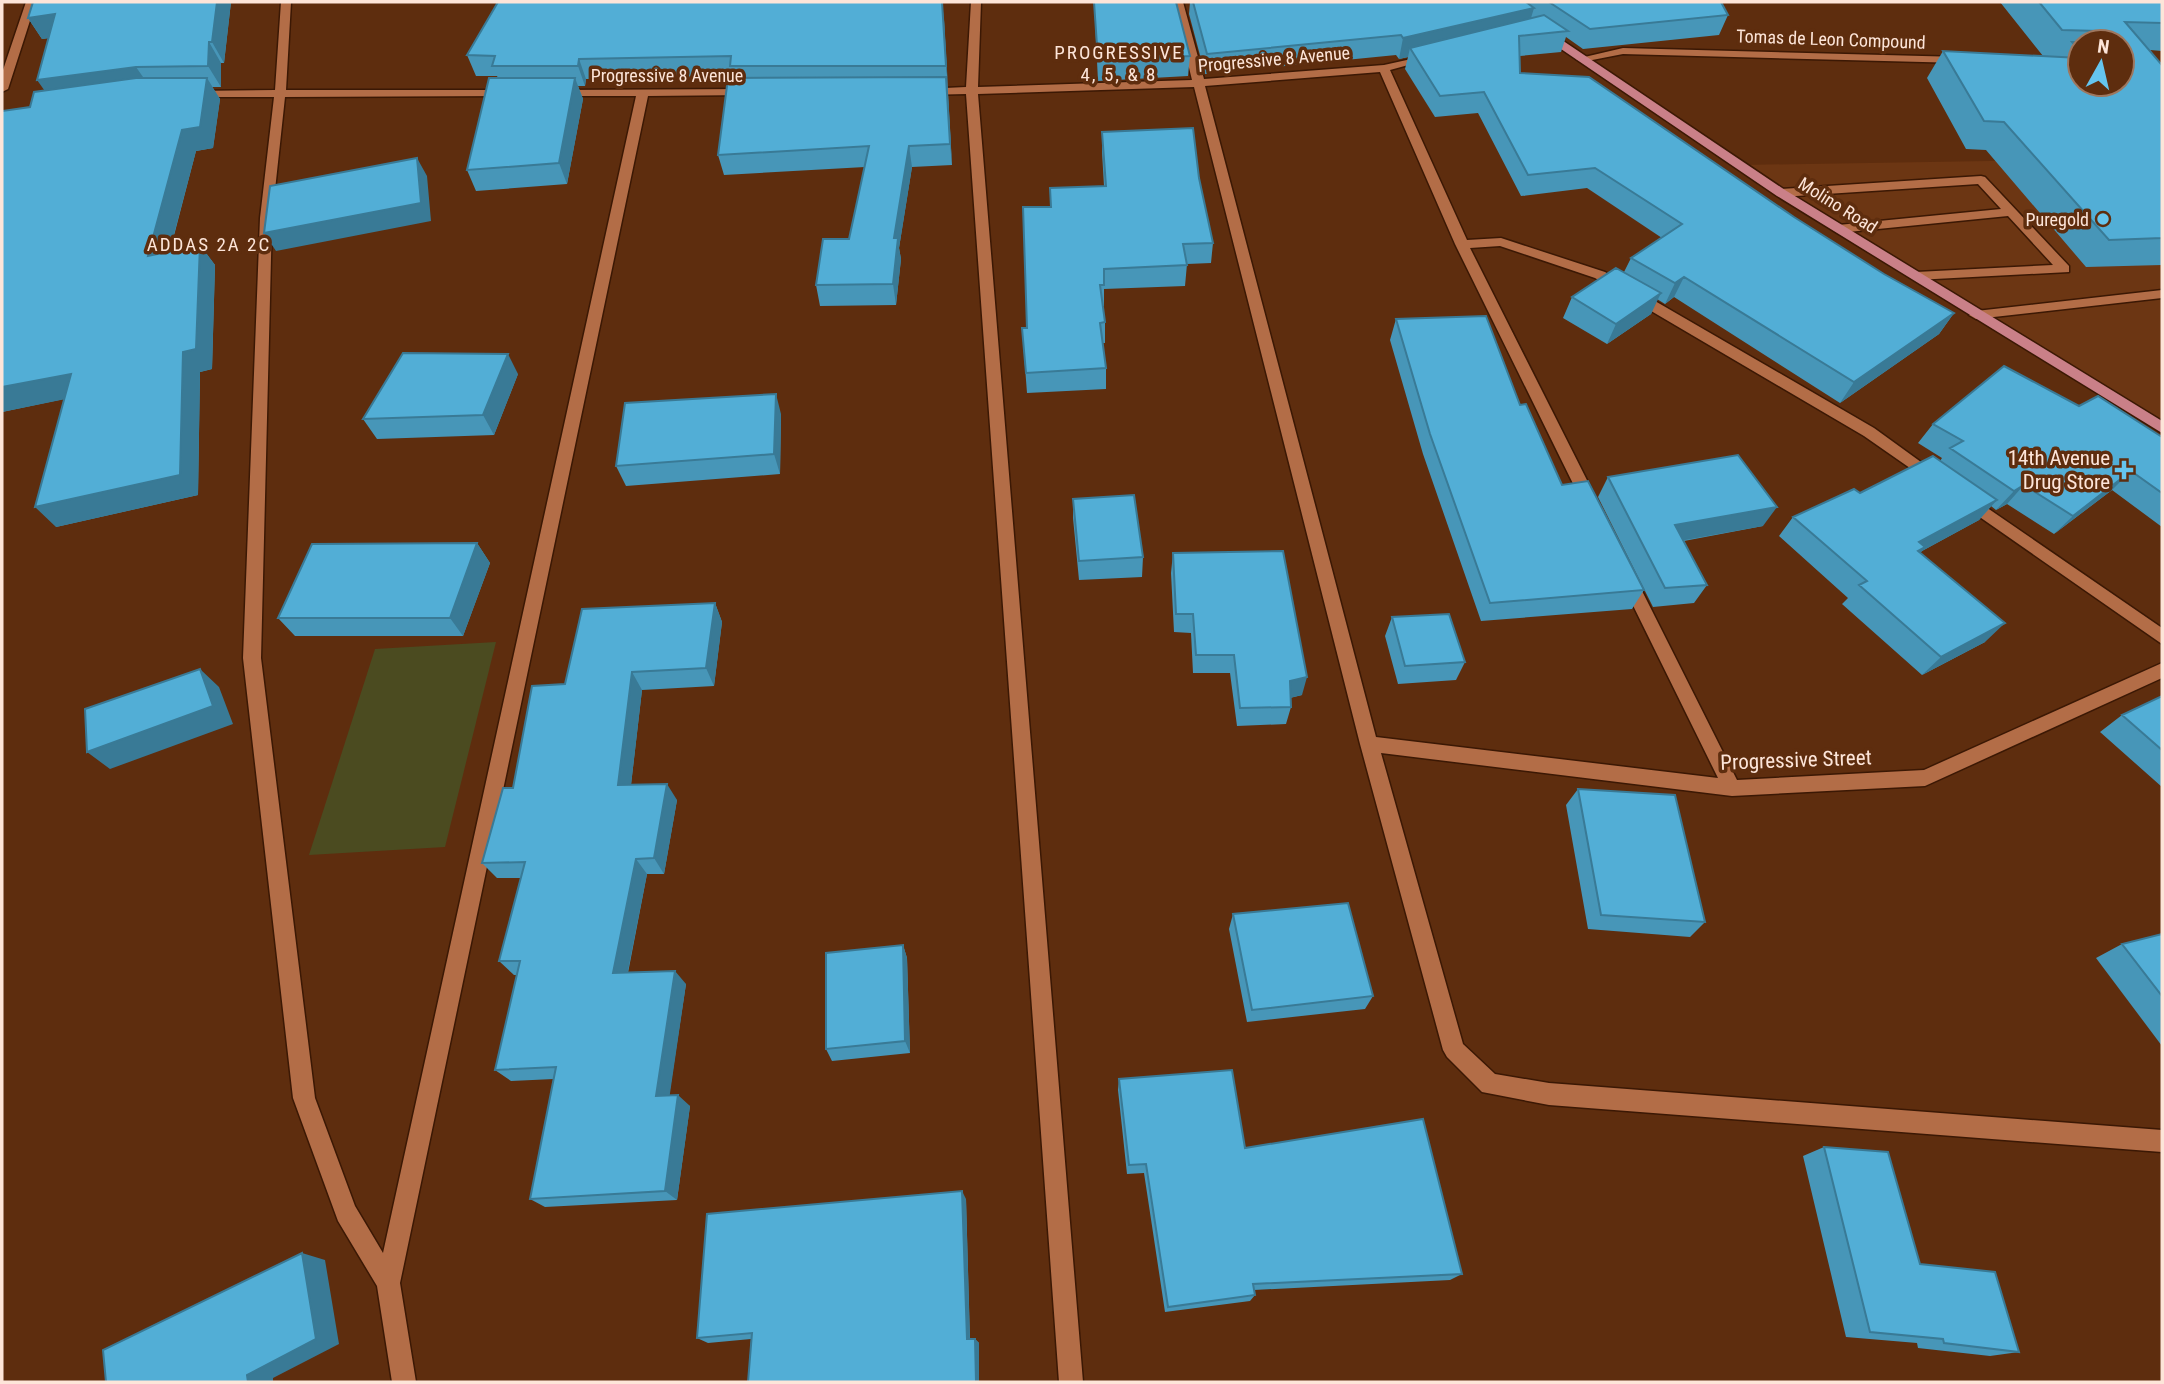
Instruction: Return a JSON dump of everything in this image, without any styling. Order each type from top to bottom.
[{"type":"main road","name":"Molino Road","points":[[1539,29],[1781,193],[2162,428]]},
{"type":"street","points":[[2,89],[31,2]]},
{"type":"street","points":[[286,2],[281,94],[267,218],[252,658],[304,1098],[346,1213],[388,1283]]},
{"type":"street","points":[[976,2],[972,92],[1071,1382]]},
{"type":"street","points":[[1178,2],[1369,744],[1454,1050],[1490,1084],[1549,1094],[2162,1141]]},
{"type":"street","points":[[1527,27],[1539,29]]},
{"type":"street","name":"Tomas de Leon Compound","points":[[1582,59],[1623,51],[1970,61]]},
{"type":"street","name":"Progressive 8 Avenue","points":[[917,92],[1198,83],[1384,68],[1448,52]]},
{"type":"street","points":[[1384,68],[1462,244],[1597,516]]},
{"type":"street","points":[[404,1382],[388,1283],[643,92]]},
{"type":"street","name":"Progressive 8 Avenue","points":[[545,93],[766,92]]},
{"type":"street","points":[[176,93],[517,93]]},
{"type":"street","points":[[1781,193],[1981,180],[2064,268],[1916,275]]},
{"type":"street","points":[[1838,229],[2011,212]]},
{"type":"street","points":[[1462,244],[1501,242],[1600,275],[1869,432],[2162,637]]},
{"type":"street","points":[[1976,315],[2162,294]]},
{"type":"street","points":[[1622,565],[1732,788]]},
{"type":"street","name":"Progressive Street","points":[[1369,744],[1732,788],[1925,778],[2162,670]]},
{"type":"shaded area","points":[[2162,158],[2162,428],[1976,315],[1741,165]]},
{"type":"shaded area","points":[[496,642],[445,847],[309,855],[375,649]]},
{"type":"building","points":[[33,2],[217,2],[212,42],[209,42],[208,66],[136,67],[37,80],[55,14],[28,18]]},
{"type":"building","points":[[498,2],[942,2],[946,66],[730,66],[731,56],[579,59],[578,66],[492,66],[495,56],[467,55]]},
{"type":"building","points":[[1094,2],[1176,2],[1190,56],[1098,60]]},
{"type":"building","points":[[1193,2],[1526,2],[1534,8],[1403,38],[1401,35],[1207,54]]},
{"type":"building","points":[[1549,2],[1721,2],[1728,15],[1590,29]]},
{"type":"building","points":[[2039,2],[2162,2],[2162,23],[2125,22],[2130,28],[2062,30]]},
{"type":"building","points":[[1544,15],[1568,31],[1519,36],[1520,73],[1589,77],[1794,217],[1884,274],[1954,313],[1854,382],[1684,277],[1675,283],[1631,258],[1682,224],[1595,168],[1528,175],[1484,92],[1440,96],[1410,48]]},
{"type":"building","points":[[2136,35],[2162,65],[2162,238],[2109,240],[2004,122],[1984,121],[1943,51],[2066,57],[2066,98],[2136,98]]},
{"type":"building","points":[[946,77],[950,144],[909,146],[894,238],[898,238],[893,284],[816,285],[823,239],[849,239],[869,146],[718,155],[728,78]]},
{"type":"building","points":[[136,78],[207,78],[200,127],[182,130],[148,256],[200,245],[196,349],[183,352],[180,475],[35,507],[71,374],[2,387],[2,111],[30,107],[34,92]]},
{"type":"building","points":[[489,78],[575,78],[559,163],[467,170]]},
{"type":"building","points":[[1193,128],[1199,178],[1213,243],[1183,244],[1187,265],[1104,269],[1104,285],[1100,285],[1105,322],[1100,323],[1106,368],[1026,373],[1022,328],[1027,328],[1023,207],[1051,207],[1050,188],[1106,186],[1102,132]]},
{"type":"building","points":[[417,158],[421,203],[264,233],[270,186]]},
{"type":"building","points":[[1616,268],[1661,293],[1616,324],[1572,297]]},
{"type":"building","points":[[1486,316],[1520,405],[1526,404],[1562,485],[1588,481],[1644,590],[1490,603],[1430,434],[1396,319]]},
{"type":"building","points":[[403,353],[508,354],[483,415],[363,419]]},
{"type":"building","points":[[2004,366],[2079,406],[2098,396],[2162,437],[2162,493],[2131,471],[2073,516],[2024,485],[2014,491],[1950,448],[1963,441],[1933,424]]},
{"type":"building","points":[[776,394],[774,454],[616,466],[625,403]]},
{"type":"building","points":[[1738,455],[1777,507],[1675,525],[1707,585],[1665,588],[1608,477]]},
{"type":"building","points":[[1933,456],[1997,500],[1919,542],[1925,547],[1918,551],[2005,623],[1941,657],[1859,585],[1867,581],[1793,517],[1854,489],[1860,493]]},
{"type":"building","points":[[1134,495],[1143,557],[1079,561],[1073,499]]},
{"type":"building","points":[[477,543],[450,618],[278,618],[312,544]]},
{"type":"building","points":[[1283,551],[1307,677],[1290,681],[1291,707],[1240,708],[1234,655],[1196,655],[1193,614],[1176,614],[1173,553]]},
{"type":"building","points":[[715,603],[706,668],[632,672],[618,785],[667,784],[654,858],[636,859],[613,973],[675,971],[656,1096],[678,1095],[665,1191],[530,1199],[556,1067],[495,1070],[520,961],[499,961],[525,862],[482,863],[503,788],[513,788],[532,686],[565,684],[582,609]]},
{"type":"building","points":[[1449,614],[1465,662],[1405,666],[1392,617]]},
{"type":"building","points":[[200,669],[213,706],[87,752],[85,709]]},
{"type":"building","points":[[2162,696],[2162,750],[2122,715]]},
{"type":"building","points":[[1578,789],[1675,795],[1705,922],[1601,915]]},
{"type":"building","points":[[1348,903],[1373,996],[1252,1010],[1233,914]]},
{"type":"building","points":[[2162,934],[2162,996],[2122,944]]},
{"type":"building","points":[[903,945],[905,1041],[826,1049],[826,953]]},
{"type":"building","points":[[1232,1070],[1245,1148],[1423,1119],[1462,1274],[1253,1284],[1255,1295],[1168,1307],[1146,1164],[1129,1165],[1119,1079]]},
{"type":"building","points":[[1824,1147],[1888,1152],[1920,1264],[1995,1272],[2019,1352],[1944,1343],[1943,1339],[1870,1332]]},
{"type":"building","points":[[962,1191],[967,1339],[975,1339],[976,1382],[748,1382],[752,1333],[697,1338],[707,1214]]},
{"type":"building","points":[[302,1253],[316,1339],[247,1375],[248,1382],[106,1382],[103,1350]]},
{"type":"place","name":"Puregold","points":[[2103,219]]},
{"type":"place","name":"14th Avenue Drug Store","points":[[2124,470]]},
{"type":"district","name":"PROGRESSIVE 4, 5, & 8","points":[[1119,63]]},
{"type":"district","name":"ADDAS 2A 2C","points":[[209,244]]}]
